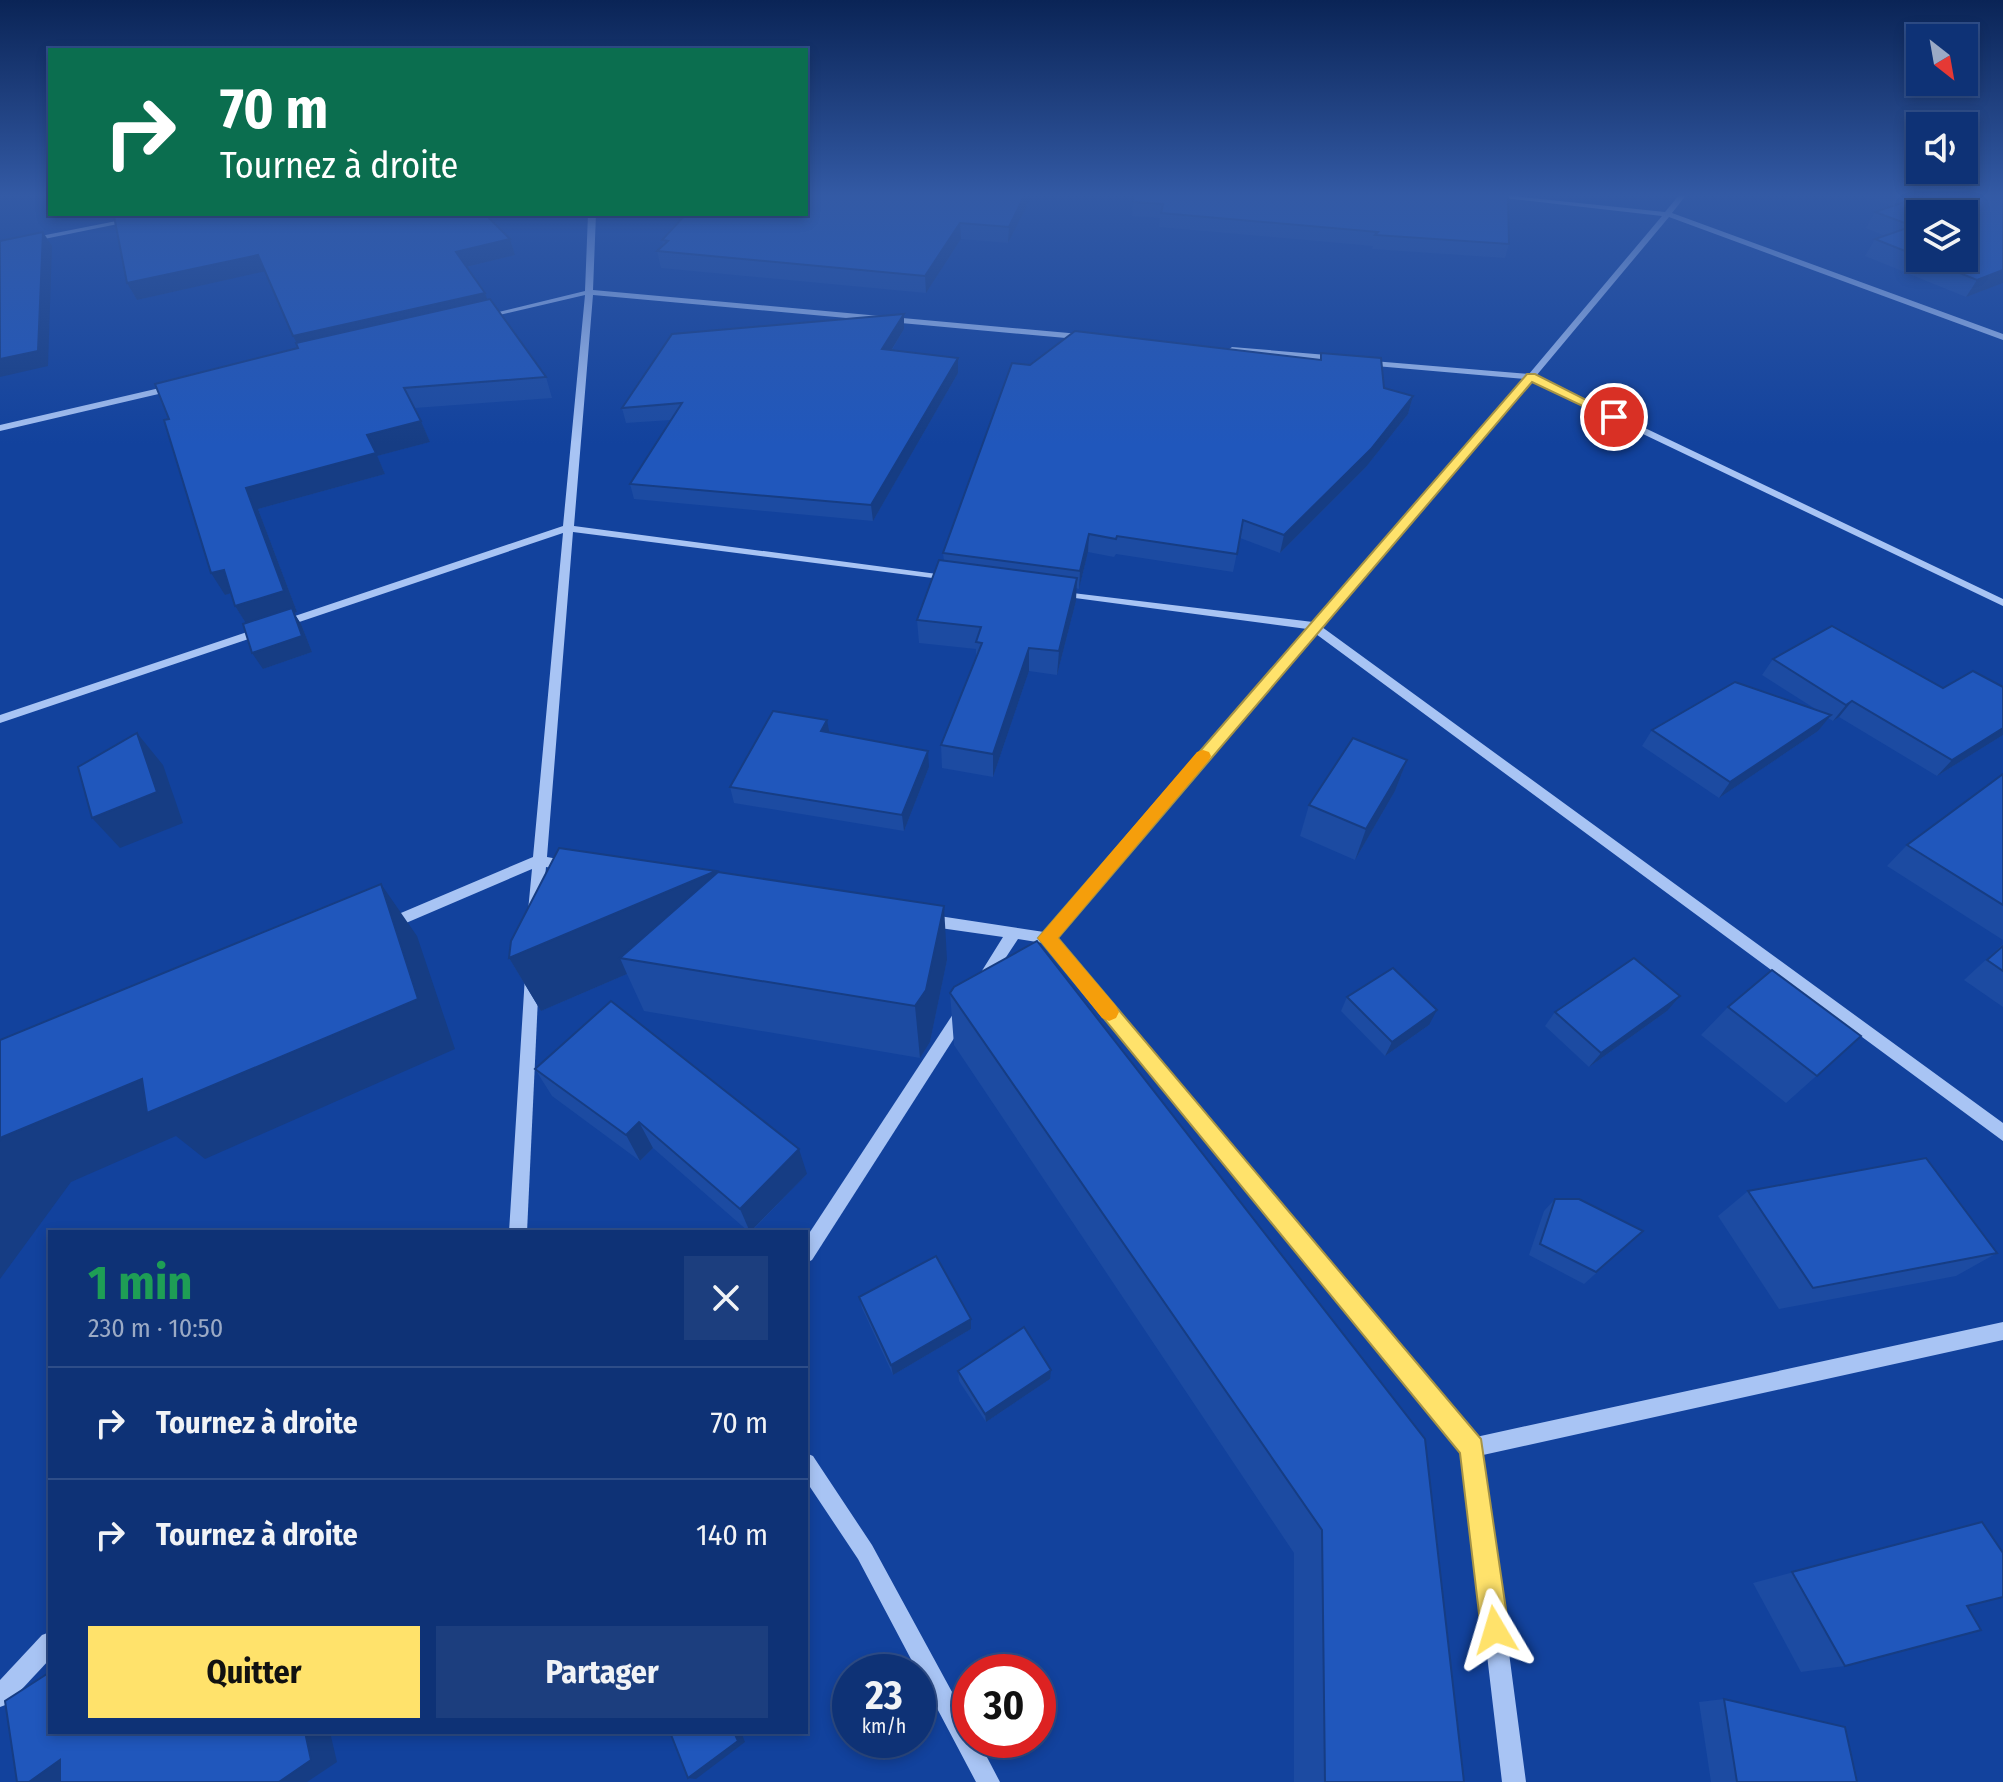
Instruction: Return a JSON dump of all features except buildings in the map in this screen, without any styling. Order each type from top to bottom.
[{"type":"street","points":[[534,929],[590,277]]},
{"type":"street","points":[[1047,938],[1614,277]]},
{"type":"street","points":[[1840,277],[2003,337]]},
{"type":"street","points":[[465,321],[589,292],[1107,339]]},
{"type":"street","points":[[1217,349],[1531,377],[2003,603]]},
{"type":"street","points":[[0,428],[186,385]]},
{"type":"street","points":[[0,719],[567,528],[971,581]]},
{"type":"street","points":[[1049,592],[1313,626],[2003,1133]]},
{"type":"street","points":[[378,929],[538,861],[584,868]]},
{"type":"street","points":[[907,917],[1047,938],[1472,1448],[1514,1782]]},
{"type":"street","points":[[808,1251],[1014,933]]},
{"type":"street","points":[[518,1230],[532,961]]},
{"type":"street","points":[[1472,1448],[2003,1331]]},
{"type":"street","points":[[808,1466],[865,1552],[988,1782]]},
{"type":"street","points":[[0,1696],[48,1645]]},
{"type":"slow traffic","points":[[1109,1012],[1047,938],[1203,756]]},
{"type":"route","points":[[1495,1630],[1472,1448],[1047,938],[1313,626],[1531,377],[1614,417]]}]
